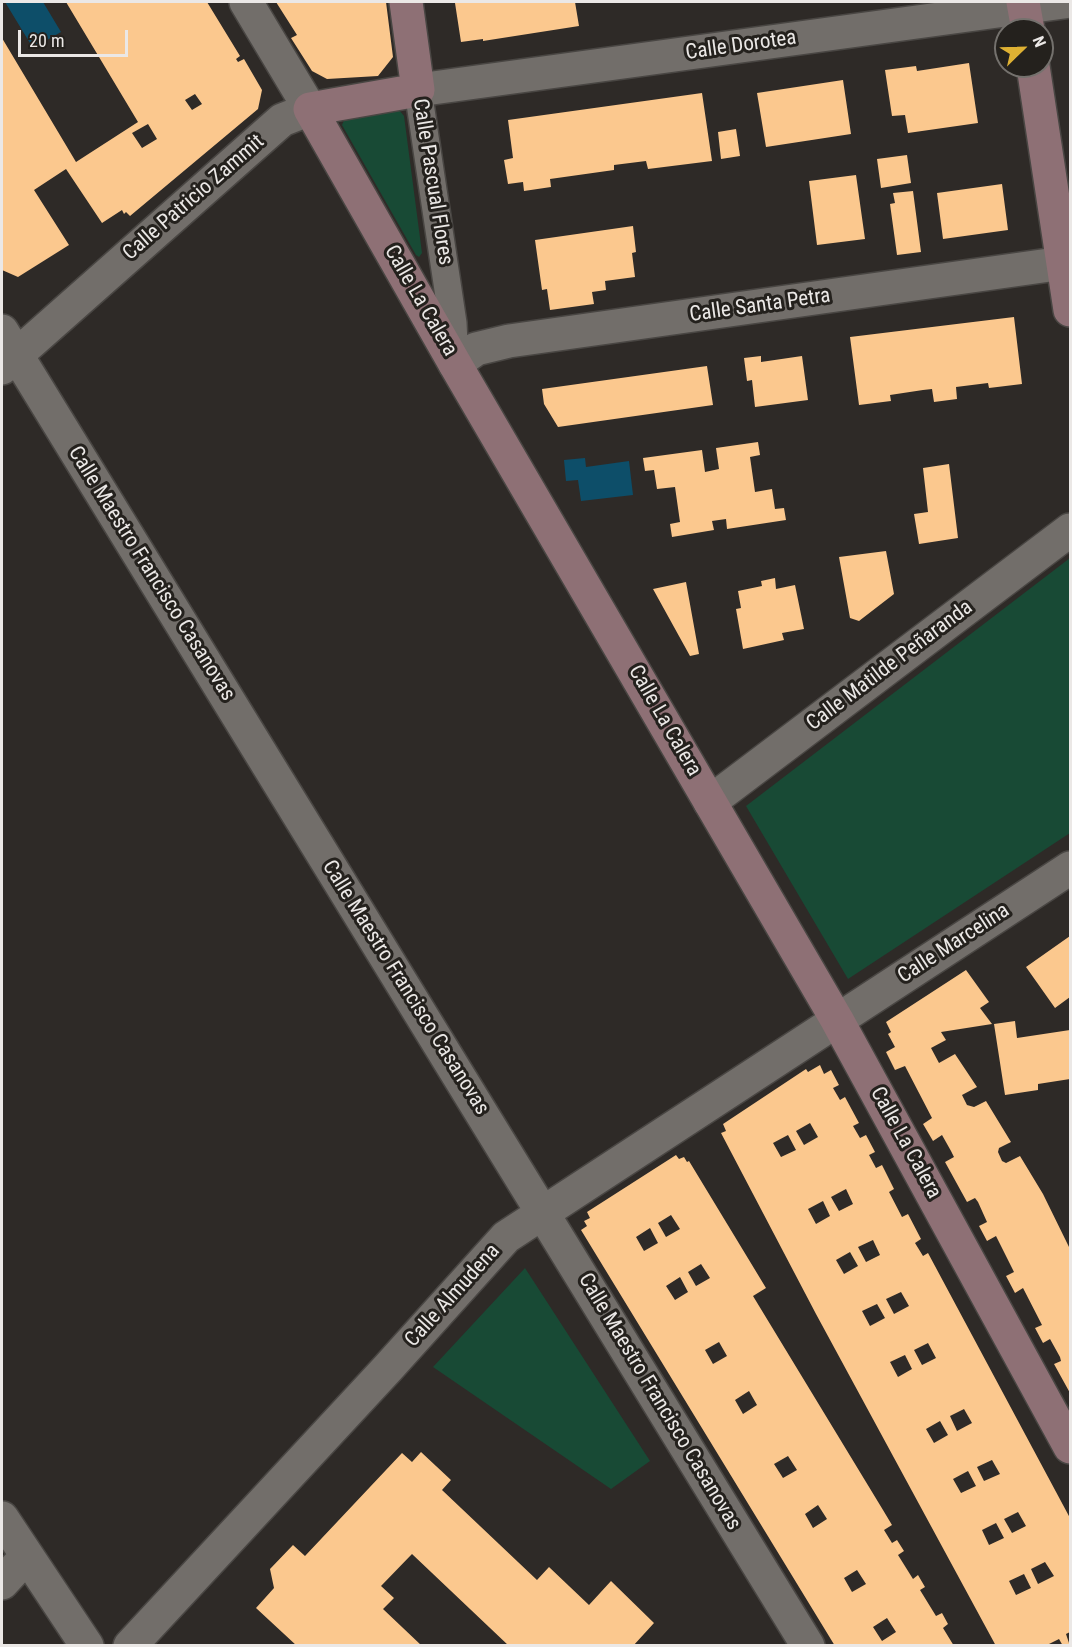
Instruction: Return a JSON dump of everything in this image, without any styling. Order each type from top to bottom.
[{"type":"main road","name":"Calle Pascual Flores","points":[[406,2],[418,90]]},
{"type":"main road","points":[[1035,78],[1067,263],[1071,310]]},
{"type":"main road","name":"Calle Patricio Zammit","points":[[310,109],[418,90]]},
{"type":"main road","name":"Calle La Calera","points":[[310,109],[455,364],[837,1020],[1071,1447]]},
{"type":"street","name":"Calle La Calera","points":[[246,2],[310,109]]},
{"type":"street","name":"Calle Dorotea","points":[[418,90],[1025,13],[1064,2]]},
{"type":"street","name":"Calle Pascual Flores","points":[[418,90],[453,323],[455,364]]},
{"type":"street","name":"Calle Patricio Zammit","points":[[6,351],[282,120],[310,109]]},
{"type":"street","name":"Calle Santa Petra","points":[[455,364],[476,349],[509,341],[1067,263]]},
{"type":"street","name":"Calle Maestro Francisco Casanovas","points":[[6,351],[543,1212],[808,1646]]},
{"type":"street","name":"Calle Matilde Peñaranda","points":[[711,802],[1071,530]]},
{"type":"street","name":"Calle Marcelina","points":[[837,1020],[1071,868]]},
{"type":"street","name":"Calle Almudena","points":[[130,1646],[506,1237],[837,1020]]},
{"type":"street","points":[[2,1518],[87,1646]]},
{"type":"street","points":[[2,1583],[27,1556]]},
{"type":"green space","points":[[399,110],[404,116],[422,253],[419,257],[342,125],[345,118]]},
{"type":"green space","points":[[1070,558],[1070,833],[848,979],[746,806]]},
{"type":"green space","points":[[525,1268],[650,1461],[611,1489],[433,1367]]},
{"type":"water","points":[[5,2],[43,2],[61,32],[33,48]]},
{"type":"water","points":[[585,458],[586,467],[629,461],[633,495],[581,501],[578,480],[566,481],[564,460]]},
{"type":"building","points":[[66,2],[207,2],[240,56],[236,59],[238,62],[244,59],[262,90],[258,109],[130,216],[126,212],[124,214],[122,210],[102,223],[66,169],[34,190],[69,245],[18,277],[2,270],[2,38],[76,162],[138,122]],"holes":[[[195,94],[202,104],[192,110],[185,100]],[[148,124],[157,139],[142,148],[132,133]]]},
{"type":"building","points":[[276,2],[386,2],[393,57],[378,76],[327,79],[312,71],[291,38],[297,35]]},
{"type":"building","points":[[575,2],[579,26],[483,41],[483,39],[461,42],[455,3]]},
{"type":"building","points":[[969,63],[978,123],[908,133],[905,115],[892,116],[885,70],[916,66],[917,71]]},
{"type":"building","points":[[843,80],[851,134],[766,147],[757,93]]},
{"type":"building","points":[[702,93],[712,161],[648,169],[646,161],[614,165],[614,170],[550,179],[551,187],[524,191],[523,182],[508,184],[504,160],[513,158],[508,120]]},
{"type":"building","points":[[736,129],[740,156],[721,159],[718,132]]},
{"type":"building","points":[[907,155],[911,183],[881,188],[877,159]]},
{"type":"building","points":[[856,175],[865,239],[817,245],[809,181]]},
{"type":"building","points":[[1002,184],[1008,230],[943,239],[937,193]]},
{"type":"building","points":[[913,191],[921,252],[897,255],[890,204],[895,203],[893,193]]},
{"type":"building","points":[[633,226],[636,252],[632,253],[635,277],[605,281],[606,290],[592,292],[594,304],[550,310],[547,289],[542,290],[535,240]]},
{"type":"building","points":[[1014,317],[1022,384],[989,388],[988,383],[956,387],[957,399],[934,402],[932,389],[923,390],[890,395],[891,401],[859,405],[850,337]]},
{"type":"building","points":[[761,356],[761,362],[802,356],[808,400],[755,407],[752,380],[747,381],[744,358]]},
{"type":"building","points":[[707,366],[713,405],[558,427],[544,404],[542,389]]},
{"type":"building","points":[[758,442],[760,455],[750,457],[755,492],[772,489],[775,509],[784,508],[786,520],[727,529],[726,519],[712,521],[714,530],[672,537],[670,524],[680,522],[675,487],[657,489],[654,470],[645,471],[643,458],[702,450],[705,472],[719,469],[716,448]]},
{"type":"building","points":[[949,464],[958,538],[919,544],[914,514],[928,512],[923,468]]},
{"type":"building","points":[[886,551],[894,594],[859,621],[850,618],[839,557]]},
{"type":"building","points":[[775,578],[776,589],[795,585],[804,629],[782,633],[784,640],[743,649],[736,609],[741,608],[738,591],[762,586],[761,581]]},
{"type":"building","points":[[686,582],[699,654],[690,656],[653,589]]},
{"type":"building","points":[[1070,936],[1070,997],[1055,1008],[1026,967]]},
{"type":"building","points":[[966,970],[989,1002],[980,1008],[992,1024],[941,1032],[946,1040],[931,1048],[939,1063],[955,1054],[977,1087],[962,1095],[967,1105],[974,1107],[986,1101],[1011,1142],[999,1148],[998,1152],[1002,1161],[1006,1163],[1020,1156],[1070,1246],[1070,1393],[1054,1364],[1061,1361],[1060,1357],[1050,1339],[1043,1343],[1035,1328],[1042,1325],[1023,1288],[1015,1293],[1006,1276],[1014,1272],[996,1236],[987,1241],[979,1226],[987,1222],[978,1202],[975,1198],[967,1202],[945,1162],[954,1157],[951,1151],[942,1135],[933,1141],[923,1124],[932,1118],[905,1066],[895,1070],[886,1052],[895,1047],[888,1034],[891,1032],[886,1022]]},
{"type":"building","points":[[1015,1021],[1017,1038],[1070,1030],[1070,1079],[1038,1084],[1038,1090],[1005,1095],[994,1024]]},
{"type":"building","points":[[820,1065],[824,1074],[831,1070],[839,1085],[833,1088],[840,1100],[845,1097],[859,1123],[853,1126],[860,1138],[866,1135],[875,1152],[869,1155],[876,1168],[882,1165],[894,1189],[889,1192],[902,1217],[908,1214],[921,1239],[915,1243],[923,1256],[928,1253],[1070,1518],[1070,1632],[1066,1634],[1070,1646],[1063,1646],[1059,1639],[1045,1646],[996,1646],[721,1133],[726,1131],[723,1124],[806,1069],[808,1072]],"holes":[[[810,1123],[818,1137],[804,1145],[796,1131]],[[788,1135],[796,1150],[781,1157],[773,1143]],[[846,1189],[853,1204],[839,1211],[831,1197]],[[823,1201],[830,1216],[816,1224],[808,1209]],[[873,1240],[880,1255],[866,1262],[858,1247]],[[850,1252],[858,1266],[844,1274],[836,1260]],[[901,1292],[909,1306],[894,1314],[886,1299]],[[877,1304],[885,1318],[870,1326],[862,1311]],[[928,1343],[936,1358],[922,1365],[914,1350]],[[905,1355],[912,1369],[898,1377],[890,1362]],[[964,1409],[972,1423],[957,1431],[950,1416]],[[940,1421],[948,1435],[934,1443],[926,1429]],[[992,1460],[1000,1474],[984,1481],[977,1467]],[[968,1471],[976,1486],[961,1493],[953,1479]],[[1018,1512],[1026,1526],[1012,1533],[1004,1519]],[[996,1523],[1004,1538],[989,1545],[982,1530]],[[1045,1562],[1054,1576],[1038,1584],[1031,1569]],[[1024,1574],[1031,1588],[1016,1595],[1009,1581]]]},
{"type":"building","points":[[676,1155],[679,1159],[684,1157],[687,1162],[689,1161],[766,1288],[753,1296],[892,1525],[884,1530],[892,1543],[897,1540],[904,1551],[898,1555],[913,1579],[918,1575],[925,1587],[920,1590],[936,1616],[942,1613],[948,1624],[943,1628],[954,1646],[835,1646],[581,1230],[587,1226],[584,1221],[590,1218],[587,1212]],"holes":[[[671,1215],[680,1229],[666,1237],[658,1223]],[[650,1228],[658,1243],[644,1251],[636,1237]],[[701,1264],[710,1278],[696,1286],[688,1272]],[[680,1277],[688,1292],[675,1300],[666,1286]],[[719,1342],[727,1356],[713,1364],[705,1350]],[[749,1391],[757,1405],[743,1414],[735,1400]],[[788,1456],[797,1470],[783,1478],[774,1464]],[[818,1505],[827,1519],[813,1528],[805,1514]],[[857,1570],[866,1584],[852,1592],[844,1578]],[[887,1618],[896,1632],[882,1641],[873,1627]]]},
{"type":"building","points":[[421,1452],[451,1480],[442,1490],[537,1580],[549,1567],[589,1605],[611,1581],[654,1623],[633,1646],[509,1646],[412,1554],[381,1586],[394,1598],[383,1609],[422,1646],[297,1646],[256,1608],[274,1588],[270,1569],[293,1545],[305,1556],[402,1453],[412,1462]]}]
